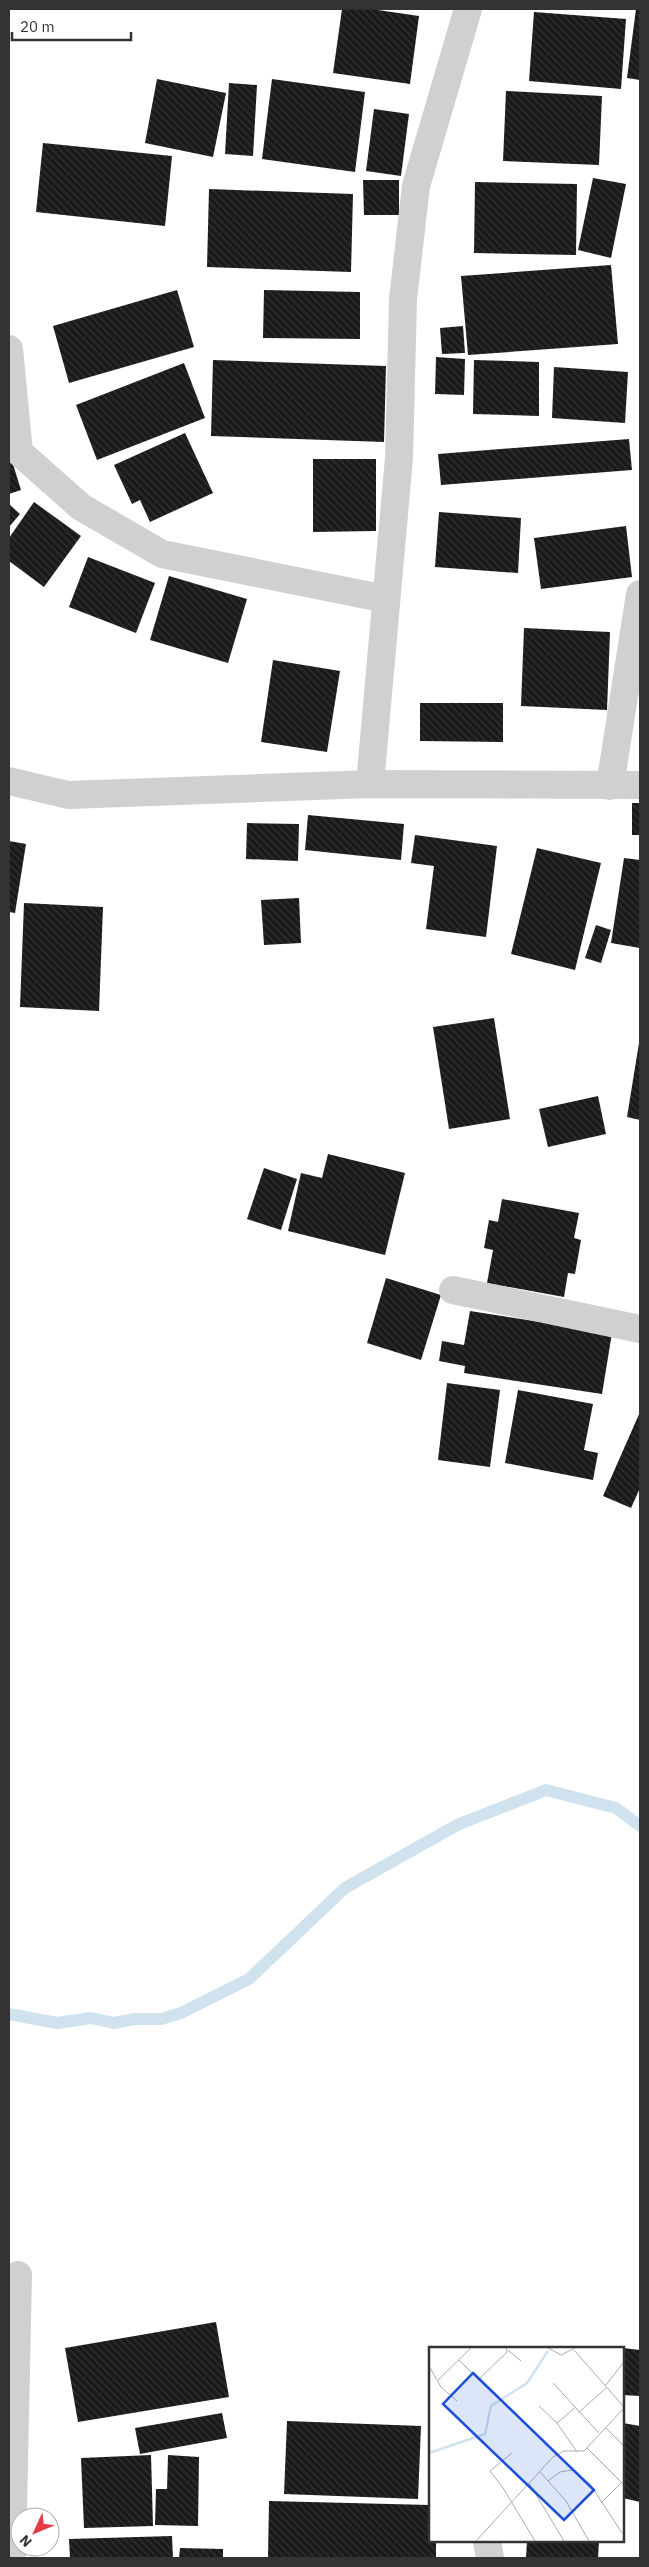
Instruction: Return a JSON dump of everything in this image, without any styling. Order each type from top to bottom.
[{"type":"street","points":[[370,784],[399,458],[403,299],[416,186],[468,9]]},
{"type":"street","points":[[9,349],[19,452],[81,506],[162,554],[386,600]]},
{"type":"street","points":[[610,786],[640,594]]},
{"type":"street","points":[[9,781],[68,795],[370,784],[640,785]]},
{"type":"street","points":[[453,1290],[640,1329]]},
{"type":"street","points":[[12,2558],[12,2441],[18,2275]]},
{"type":"street","points":[[487,2542],[490,2558]]},
{"type":"building","points":[[342,9],[371,9],[419,16],[410,84],[333,73]]},
{"type":"building","points":[[636,9],[640,9],[640,80],[627,78]]},
{"type":"building","points":[[534,12],[626,19],[621,89],[529,81]]},
{"type":"building","points":[[157,79],[226,93],[213,157],[145,143]]},
{"type":"building","points":[[272,79],[365,92],[355,172],[262,159]]},
{"type":"building","points":[[229,83],[257,85],[253,156],[225,154]]},
{"type":"building","points":[[506,91],[602,96],[599,165],[503,161]]},
{"type":"building","points":[[374,109],[409,114],[401,176],[366,171]]},
{"type":"building","points":[[43,143],[172,156],[165,226],[36,212]]},
{"type":"building","points":[[593,178],[626,184],[611,258],[578,250]]},
{"type":"building","points":[[363,180],[399,180],[399,215],[364,215]]},
{"type":"building","points":[[475,182],[577,184],[576,255],[474,253]]},
{"type":"building","points":[[209,189],[353,194],[351,272],[207,267]]},
{"type":"building","points":[[611,265],[618,344],[468,355],[461,276]]},
{"type":"building","points":[[177,290],[194,347],[69,383],[53,326]]},
{"type":"building","points":[[264,290],[360,292],[360,339],[263,338]]},
{"type":"building","points":[[463,326],[465,353],[442,354],[440,328]]},
{"type":"building","points":[[436,357],[465,359],[464,395],[435,394]]},
{"type":"building","points":[[213,360],[386,366],[384,442],[211,436]]},
{"type":"building","points":[[474,360],[539,362],[539,416],[473,414]]},
{"type":"building","points":[[184,363],[205,418],[97,460],[76,405]]},
{"type":"building","points":[[554,367],[628,372],[625,423],[552,418]]},
{"type":"building","points":[[185,433],[213,493],[150,522],[140,500],[132,504],[114,465]]},
{"type":"building","points":[[629,439],[632,470],[441,485],[438,454]]},
{"type":"building","points":[[313,459],[376,459],[376,531],[313,532]]},
{"type":"building","points":[[12,461],[21,490],[9,494],[9,462]]},
{"type":"building","points":[[34,502],[81,536],[44,587],[9,561],[9,538]]},
{"type":"building","points":[[9,504],[20,514],[9,527]]},
{"type":"building","points":[[439,512],[521,518],[518,573],[435,567]]},
{"type":"building","points":[[626,526],[632,577],[541,589],[534,538]]},
{"type":"building","points":[[88,557],[155,583],[136,633],[69,607]]},
{"type":"building","points":[[169,576],[247,599],[228,663],[150,640]]},
{"type":"building","points":[[524,628],[610,632],[607,710],[521,706]]},
{"type":"building","points":[[273,660],[340,671],[327,752],[261,742]]},
{"type":"building","points":[[420,703],[503,703],[503,742],[420,741]]},
{"type":"building","points":[[632,803],[640,803],[640,835],[632,835]]},
{"type":"building","points":[[308,815],[404,824],[401,860],[305,850]]},
{"type":"building","points":[[247,823],[299,824],[298,861],[246,859]]},
{"type":"building","points":[[415,835],[497,846],[486,937],[426,929],[434,866],[411,863]]},
{"type":"building","points":[[9,841],[26,844],[15,913],[9,912]]},
{"type":"building","points":[[537,848],[601,863],[575,970],[511,954]]},
{"type":"building","points":[[624,858],[640,860],[640,948],[611,943]]},
{"type":"building","points":[[299,898],[301,943],[264,945],[261,900]]},
{"type":"building","points":[[24,903],[103,907],[99,1011],[20,1007]]},
{"type":"building","points":[[596,925],[611,930],[601,963],[585,958]]},
{"type":"building","points":[[494,1018],[510,1119],[449,1129],[433,1027]]},
{"type":"building","points":[[640,1043],[640,1120],[627,1117]]},
{"type":"building","points":[[598,1096],[606,1134],[548,1147],[539,1109]]},
{"type":"building","points":[[328,1154],[405,1173],[385,1255],[288,1231],[301,1173],[322,1178]]},
{"type":"building","points":[[264,1168],[297,1179],[281,1230],[247,1219]]},
{"type":"building","points":[[502,1199],[579,1213],[574,1238],[581,1240],[575,1274],[568,1273],[564,1297],[487,1283],[493,1250],[484,1248],[489,1220],[498,1222]]},
{"type":"building","points":[[386,1278],[441,1295],[421,1360],[367,1343]]},
{"type":"building","points":[[470,1311],[612,1333],[602,1394],[464,1373],[465,1366],[439,1361],[442,1341],[464,1345]]},
{"type":"building","points":[[447,1383],[500,1390],[490,1467],[438,1460]]},
{"type":"building","points":[[518,1390],[593,1404],[584,1450],[598,1453],[593,1480],[505,1463]]},
{"type":"building","points":[[640,1412],[640,1488],[631,1508],[603,1496]]},
{"type":"building","points":[[216,2322],[229,2397],[78,2422],[65,2348]]},
{"type":"building","points":[[624,2348],[640,2350],[640,2396],[624,2395]]},
{"type":"building","points":[[222,2413],[227,2438],[140,2454],[135,2428]]},
{"type":"building","points":[[287,2421],[421,2426],[418,2499],[284,2494]]},
{"type":"building","points":[[624,2423],[640,2426],[640,2502],[624,2498]]},
{"type":"building","points":[[151,2455],[153,2526],[84,2528],[81,2458]]},
{"type":"building","points":[[168,2455],[199,2457],[198,2526],[155,2525],[156,2489],[167,2489]]},
{"type":"building","points":[[269,2501],[429,2505],[429,2542],[436,2542],[436,2558],[268,2558]]},
{"type":"building","points":[[172,2536],[173,2558],[70,2558],[69,2539]]},
{"type":"building","points":[[527,2542],[599,2542],[598,2558],[526,2558]]},
{"type":"building","points":[[180,2548],[223,2549],[223,2558],[179,2558]]},
{"type":"waterway","points":[[9,2014],[57,2023],[91,2018],[114,2023],[135,2019],[161,2019],[181,2013],[249,1979],[345,1888],[457,1825],[546,1790],[616,1808],[640,1826]]}]
